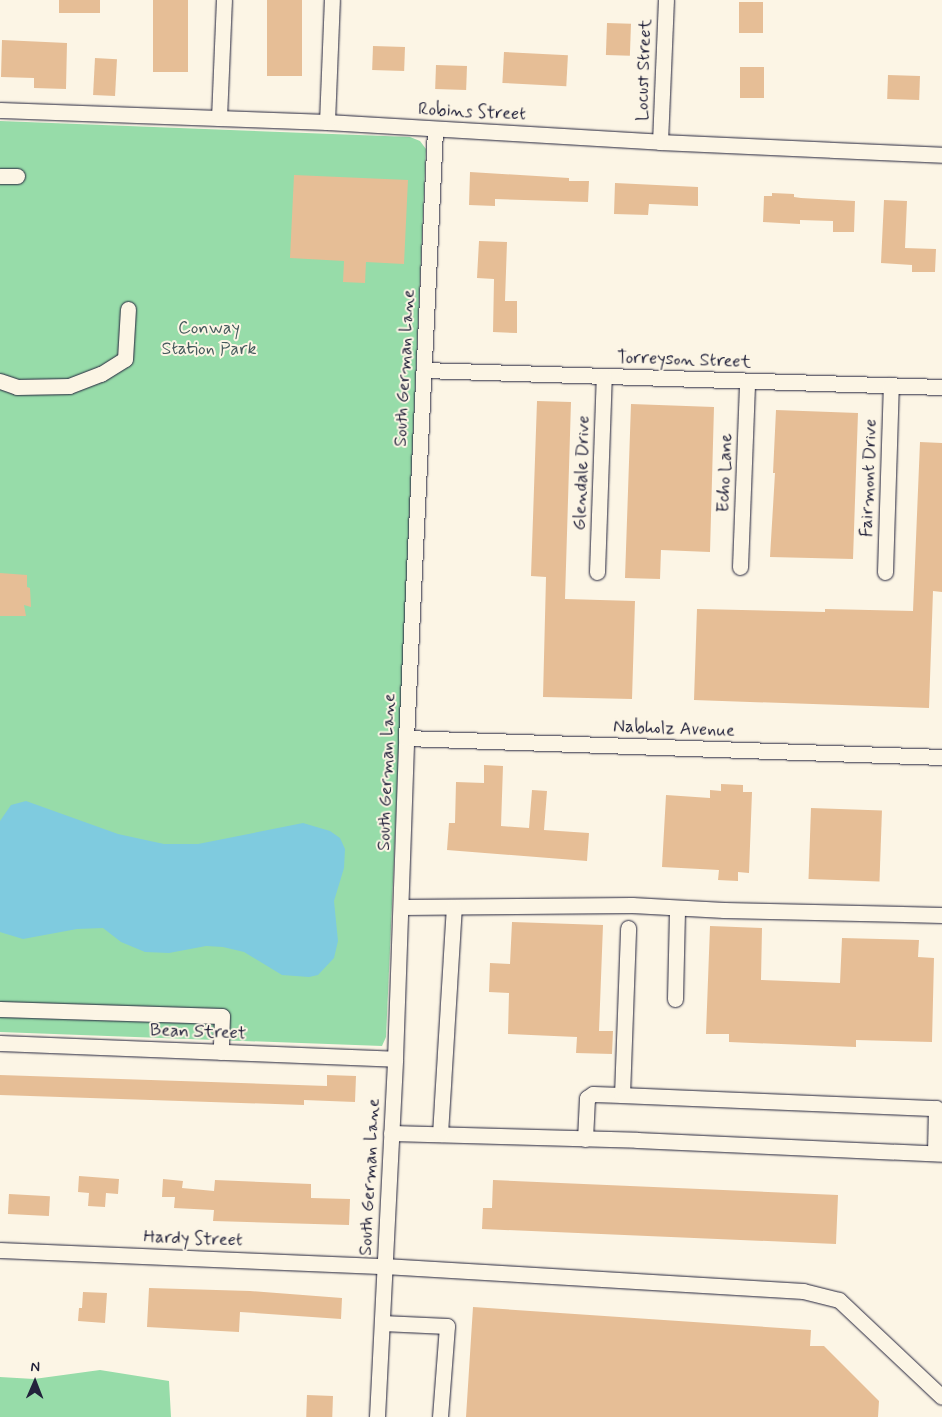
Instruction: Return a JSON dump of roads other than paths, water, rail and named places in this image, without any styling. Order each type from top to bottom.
[{"type":"street","points":[[219,118],[224,0]]},
{"type":"street","points":[[327,122],[332,0]]},
{"type":"street","name":"Locust Street","points":[[660,142],[666,0]]},
{"type":"street","name":"Robins Street","points":[[0,110],[327,122],[660,142],[942,155]]},
{"type":"street","name":"South German Lane","points":[[377,1417],[395,1059],[406,738],[435,129]]},
{"type":"street","points":[[0,176],[17,176]]},
{"type":"street","points":[[0,381],[17,387],[70,386],[101,374],[125,359],[128,308]]},
{"type":"street","name":"Torreyson Street","points":[[424,370],[942,387]]},
{"type":"street","name":"Glendale Drive","points":[[597,572],[604,376]]},
{"type":"street","name":"Echo Lane","points":[[740,567],[747,380]]},
{"type":"street","name":"Fairmont Drive","points":[[885,572],[891,385]]},
{"type":"street","name":"Nabholz Avenue","points":[[406,738],[942,757]]},
{"type":"street","points":[[401,907],[632,906],[942,915]]},
{"type":"street","points":[[440,1134],[454,907]]},
{"type":"street","points":[[675,999],[677,908]]},
{"type":"street","points":[[622,1095],[628,928]]},
{"type":"street","points":[[0,1009],[222,1016],[221,1052]]},
{"type":"street","name":"Bean Street","points":[[0,1043],[395,1059]]},
{"type":"street","points":[[391,1133],[938,1153],[936,1108],[622,1095],[593,1094],[587,1098],[586,1139]]},
{"type":"street","name":"Hardy Street","points":[[0,1250],[384,1266],[802,1291],[839,1300],[942,1397]]},
{"type":"street","points":[[382,1323],[447,1326],[440,1417]]},
{"type":"water","points":[[26,801],[118,834],[164,844],[198,844],[303,823],[330,831],[340,838],[345,849],[344,868],[334,901],[338,941],[334,958],[318,975],[309,977],[282,975],[244,952],[223,947],[206,946],[169,953],[145,952],[121,942],[103,928],[77,929],[23,939],[0,932],[0,821],[11,805]]},
{"type":"park label","name":"Conway Station Park","points":[[209,339]]}]
